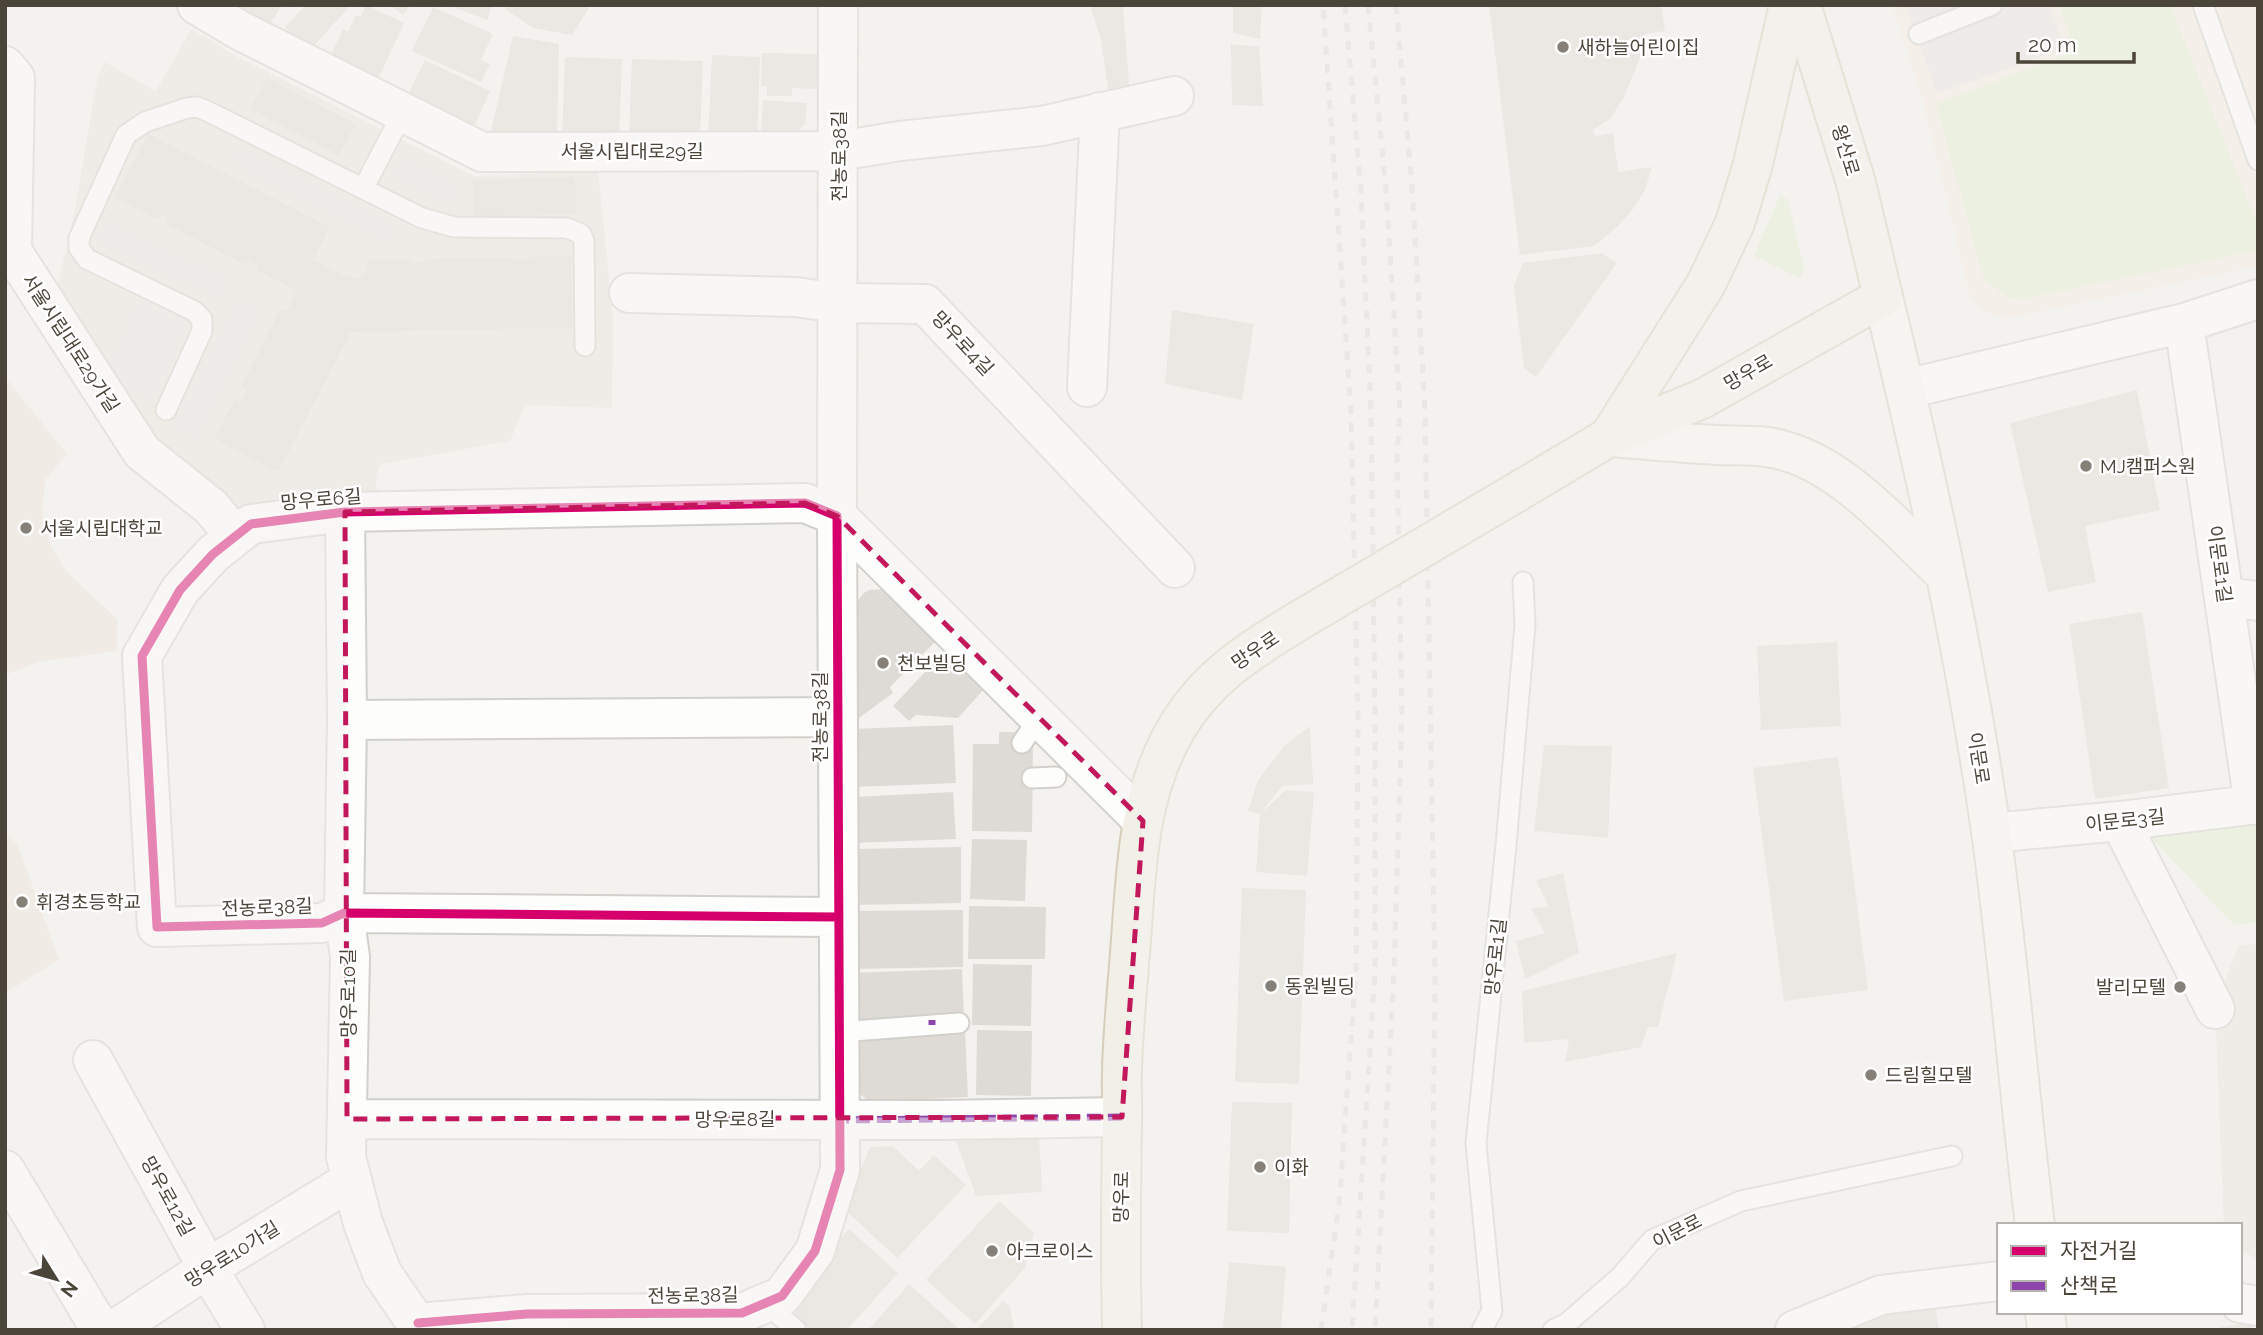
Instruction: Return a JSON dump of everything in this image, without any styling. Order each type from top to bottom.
[{"type":"main road","points":[[1789,5],[1753,164],[1735,223],[1706,284],[1609,437],[1754,446],[1783,450],[1804,457],[1860,495],[1945,574]]},
{"type":"main road","name":"왕산로","points":[[1801,5],[1856,183],[1883,298]]},
{"type":"main road","name":"망우로","points":[[1122,1330],[1121,1070],[1137,870],[1143,821],[1159,763],[1175,731],[1193,705],[1216,678],[1240,657],[1609,437],[1702,398],[1883,298]]},
{"type":"main road","name":"이문로","points":[[1883,298],[1906,389],[1964,668],[1991,833],[2035,1223]]},
{"type":"street","name":"서울시립대로29길","points":[[197,5],[239,30],[482,152],[839,151],[900,141],[1042,126],[1174,96]]},
{"type":"street","name":"전농로38길","points":[[419,1327],[527,1314],[639,1322],[742,1313],[782,1296],[815,1251],[840,1170],[838,5]]},
{"type":"street","name":"서울시립대로29가길","points":[[5,66],[15,78],[9,248],[142,452],[211,508],[235,536]]},
{"type":"street","points":[[1087,387],[1100,112]]},
{"type":"street","name":"망우로4길","points":[[629,293],[796,297],[838,303],[925,304],[1175,568]]},
{"type":"street","points":[[1906,389],[2184,323],[2258,299]]},
{"type":"street","name":"이문로1길","points":[[2184,323],[2241,599],[2256,805]]},
{"type":"street","name":"망우로6길","points":[[157,927],[142,656],[180,590],[213,554],[251,524],[345,512],[805,503],[837,516]]},
{"type":"street","name":"망우로10길","points":[[345,512],[347,720],[344,913],[350,957],[346,1157],[363,1223],[382,1273],[419,1327]]},
{"type":"street","points":[[837,516],[1030,731],[1143,821]]},
{"type":"street","name":"전농로38길","points":[[347,720],[838,717]]},
{"type":"street","name":"이문로3길","points":[[1991,833],[2256,805]]},
{"type":"street","points":[[2120,821],[2215,1009]]},
{"type":"street","name":"전농로38길","points":[[157,927],[322,923],[344,913],[839,917]]},
{"type":"street","name":"망우로12길","points":[[93,1060],[245,1330]]},
{"type":"street","name":"망우로8길","points":[[347,1119],[1122,1117]]},
{"type":"street","points":[[5,1170],[101,1330]]},
{"type":"street","name":"망우로10가길","points":[[114,1330],[208,1268],[352,1180]]},
{"type":"street","points":[[1795,1330],[1881,1295],[1997,1281]]},
{"type":"lane","points":[[1919,34],[1992,5]]},
{"type":"lane","points":[[2203,5],[2258,160]]},
{"type":"lane","points":[[166,410],[202,331],[202,319],[194,311],[87,259],[79,248],[82,229],[126,135],[145,122],[187,108],[197,107],[442,226],[576,230],[584,241],[585,346]]},
{"type":"lane","points":[[363,189],[402,112]]},
{"type":"lane","name":"망우로1길","points":[[1482,1330],[1492,1311],[1476,1143],[1525,625],[1522,582]]},
{"type":"lane","points":[[1032,778],[1056,777]]},
{"type":"lane","points":[[839,1032],[960,1023]]},
{"type":"lane","name":"이문로","points":[[1553,1330],[1566,1324],[1620,1277],[1652,1240],[1741,1201],[1952,1156]]},
{"type":"lane","points":[[766,1303],[796,1330]]},
{"type":"highlighted area","points":[[805,503],[837,516],[1143,821],[1122,1117],[347,1119],[345,512]]},
{"type":"shaded area","points":[[1892,5],[2258,5],[2258,266],[2003,319],[1984,311],[1970,297],[1923,101]]},
{"type":"shaded area","points":[[1906,5],[2050,5],[2065,48],[1937,94]]},
{"type":"shaded area","points":[[191,29],[238,57],[474,176],[598,171],[613,316],[612,408],[525,405],[510,441],[381,464],[376,485],[383,504],[241,517],[177,472],[55,287],[58,284],[74,214],[98,76],[105,62],[156,91]]},
{"type":"shaded area","points":[[238,143],[397,226],[387,245],[228,162]]},
{"type":"shaded area","points":[[401,152],[463,184],[450,209],[388,177]]},
{"type":"shaded area","points":[[106,218],[230,278],[219,301],[94,241]]},
{"type":"shaded area","points":[[237,297],[264,310],[198,442],[171,428]]},
{"type":"shaded area","points":[[137,299],[190,324],[152,404],[125,391],[108,361]]},
{"type":"shaded area","name":"서울시립대학교","points":[[5,377],[67,454],[46,479],[42,511],[50,544],[66,571],[117,619],[117,651],[38,662],[5,675]]},
{"type":"shaded area","name":"휘경초등학교","points":[[5,833],[18,845],[59,960],[5,993]]},
{"type":"shaded area","points":[[2258,943],[2258,1259],[2242,1251],[2242,1223],[2224,1223],[2215,1009],[2238,946]]},
{"type":"green space","points":[[2060,5],[2170,5],[2258,226],[2258,250],[2022,299],[2007,297],[1984,279],[1936,104],[2075,51]]},
{"type":"green space","points":[[1780,195],[1788,200],[1804,270],[1799,278],[1754,256]]},
{"type":"green space","points":[[2258,804],[2258,922],[2234,925],[2134,820]]},
{"type":"building","points":[[227,5],[282,5],[268,27]]},
{"type":"building","points":[[306,5],[351,5],[310,50],[285,27]]},
{"type":"building","points":[[366,5],[404,23],[379,77],[331,55],[343,29],[348,32],[356,15],[361,17]]},
{"type":"building","points":[[390,5],[410,5],[403,15]]},
{"type":"building","points":[[448,5],[492,5],[487,20]]},
{"type":"building","points":[[507,5],[591,5],[572,35],[533,28],[505,9]]},
{"type":"building","points":[[1090,5],[1123,5],[1130,96],[1108,89],[1101,40]]},
{"type":"building","points":[[1233,5],[1262,5],[1260,39],[1233,33]]},
{"type":"building","points":[[1489,5],[1661,5],[1665,31],[1645,34],[1642,53],[1624,97],[1610,119],[1593,130],[1595,136],[1613,133],[1618,172],[1652,167],[1645,190],[1633,209],[1594,246],[1520,255]]},
{"type":"building","points":[[433,7],[493,34],[481,60],[490,64],[481,82],[412,51]]},
{"type":"building","points":[[513,36],[559,44],[557,134],[522,136],[491,131]]},
{"type":"building","points":[[1231,44],[1259,47],[1263,106],[1232,105]]},
{"type":"building","points":[[762,53],[818,54],[817,89],[792,88],[792,96],[767,96],[767,86],[761,86]]},
{"type":"building","points":[[712,55],[760,57],[757,142],[708,140]]},
{"type":"building","points":[[565,57],[622,59],[619,142],[562,140]]},
{"type":"building","points":[[632,59],[703,61],[700,138],[629,136]]},
{"type":"building","points":[[425,60],[490,91],[473,129],[407,97]]},
{"type":"building","points":[[267,78],[356,124],[339,155],[250,109]]},
{"type":"building","points":[[763,100],[807,103],[805,124],[793,135],[761,132]]},
{"type":"building","points":[[148,134],[330,227],[313,260],[349,278],[363,278],[362,273],[366,273],[367,261],[411,260],[411,263],[425,263],[425,259],[513,257],[513,261],[527,261],[528,257],[571,256],[572,327],[351,332],[278,472],[214,439],[235,399],[240,402],[247,390],[241,387],[281,308],[287,311],[297,291],[257,270],[259,265],[248,260],[246,265],[166,224],[168,219],[160,215],[158,219],[115,198]]},
{"type":"building","points":[[575,177],[576,214],[473,217],[473,180]]},
{"type":"building","points":[[1602,253],[1617,263],[1536,377],[1524,368],[1514,286],[1523,263]]},
{"type":"building","points":[[1172,310],[1254,324],[1242,400],[1165,384]]},
{"type":"building","name":"MJ캠퍼스원","points":[[2137,390],[2160,510],[2085,526],[2096,582],[2048,592],[2010,423]]},
{"type":"building","name":"천보빌딩","points":[[883,589],[890,592],[939,638],[890,687],[893,693],[852,723],[852,607],[869,590]]},
{"type":"building","points":[[2142,612],[2169,788],[2095,799],[2069,624]]},
{"type":"building","points":[[1837,642],[1841,726],[1761,730],[1757,646]]},
{"type":"building","points":[[945,651],[985,688],[958,718],[916,715],[909,721],[893,706]]},
{"type":"building","points":[[953,725],[956,783],[855,787],[853,729]]},
{"type":"building","points":[[1310,726],[1313,784],[1282,786],[1260,814],[1248,811],[1258,780],[1285,745]]},
{"type":"building","points":[[999,732],[1022,732],[1033,743],[1032,832],[972,831],[973,744],[999,744]]},
{"type":"building","points":[[1544,745],[1612,746],[1608,838],[1534,831]]},
{"type":"building","points":[[1838,757],[1868,990],[1784,1001],[1753,768]]},
{"type":"building","points":[[1286,790],[1314,792],[1307,876],[1256,872],[1260,814]]},
{"type":"building","points":[[953,792],[956,839],[855,843],[853,797]]},
{"type":"building","points":[[972,839],[1027,840],[1025,901],[970,899]]},
{"type":"building","points":[[961,847],[961,903],[853,905],[853,849]]},
{"type":"building","points":[[1563,873],[1579,953],[1525,979],[1516,941],[1545,933],[1531,908],[1549,907],[1536,880]]},
{"type":"building","name":"동원빌딩","points":[[1242,888],[1306,890],[1299,1084],[1235,1082]]},
{"type":"building","points":[[969,906],[1046,907],[1045,959],[968,959]]},
{"type":"building","points":[[963,910],[963,967],[850,969],[849,911]]},
{"type":"building","points":[[1677,953],[1658,1027],[1648,1027],[1641,1047],[1565,1062],[1569,1039],[1524,1043],[1522,991]]},
{"type":"building","points":[[973,964],[1032,965],[1031,1026],[972,1025]]},
{"type":"building","points":[[962,969],[964,1018],[850,1023],[848,973]]},
{"type":"building","points":[[965,1030],[968,1097],[870,1102],[850,1086],[849,1036]]},
{"type":"building","points":[[977,1030],[1032,1031],[1031,1096],[976,1095]]},
{"type":"building","name":"이화","points":[[1232,1102],[1292,1103],[1289,1233],[1227,1231]]},
{"type":"building","points":[[1039,1137],[1042,1192],[976,1196],[956,1141]]},
{"type":"building","points":[[893,1146],[919,1171],[934,1155],[966,1185],[897,1258],[844,1209],[870,1147]]},
{"type":"building","name":"아크로이스","points":[[999,1201],[1034,1233],[1025,1268],[975,1324],[926,1280]]},
{"type":"building","points":[[849,1229],[898,1273],[847,1330],[811,1330],[782,1304]]},
{"type":"building","points":[[1229,1262],[1286,1267],[1281,1330],[1223,1330]]},
{"type":"building","points":[[909,1284],[958,1328],[868,1330]]},
{"type":"building","points":[[1003,1301],[1010,1307],[1014,1330],[979,1330],[979,1327]]},
{"type":"building","points":[[1935,1307],[1939,1330],[1822,1330],[1822,1326]]},
{"type":"building","points":[[2252,1322],[2253,1330],[2218,1330],[2218,1328]]},
{"type":"railway","points":[[1321,1330],[1339,1205],[1356,971],[1358,721],[1351,412],[1323,5]]},
{"type":"railway","points":[[1345,5],[1361,191],[1371,411],[1375,717],[1375,971],[1352,1330]]},
{"type":"railway","points":[[1368,5],[1386,189],[1400,410],[1397,457],[1402,714],[1394,972],[1375,1330]]},
{"type":"railway","points":[[1396,5],[1412,186],[1425,411],[1435,976],[1431,1330]]},
{"type":"marked path","points":[[932,1020],[932,1025]]},
{"type":"marked path","points":[[840,1124],[839,1120],[1122,1117]]},
{"type":"cycle path","points":[[418,1323],[527,1314],[742,1313],[782,1296],[815,1251],[840,1170],[837,516],[805,503],[345,512],[251,524],[213,554],[180,590],[142,656],[157,927],[322,923],[344,913],[839,917]]},
{"type":"place","name":"새하늘어린이집","points":[[1563,47]]},
{"type":"place","name":"MJ캠퍼스원","points":[[2086,466]]},
{"type":"place","name":"서울시립대학교","points":[[26,528]]},
{"type":"place","name":"천보빌딩","points":[[883,663]]},
{"type":"place","name":"휘경초등학교","points":[[22,902]]},
{"type":"place","name":"동원빌딩","points":[[1271,986]]},
{"type":"place","name":"발리모텔","points":[[2180,987]]},
{"type":"place","name":"드림힐모텔","points":[[1871,1075]]},
{"type":"place","name":"이화","points":[[1260,1167]]},
{"type":"place","name":"아크로이스","points":[[992,1251]]}]
